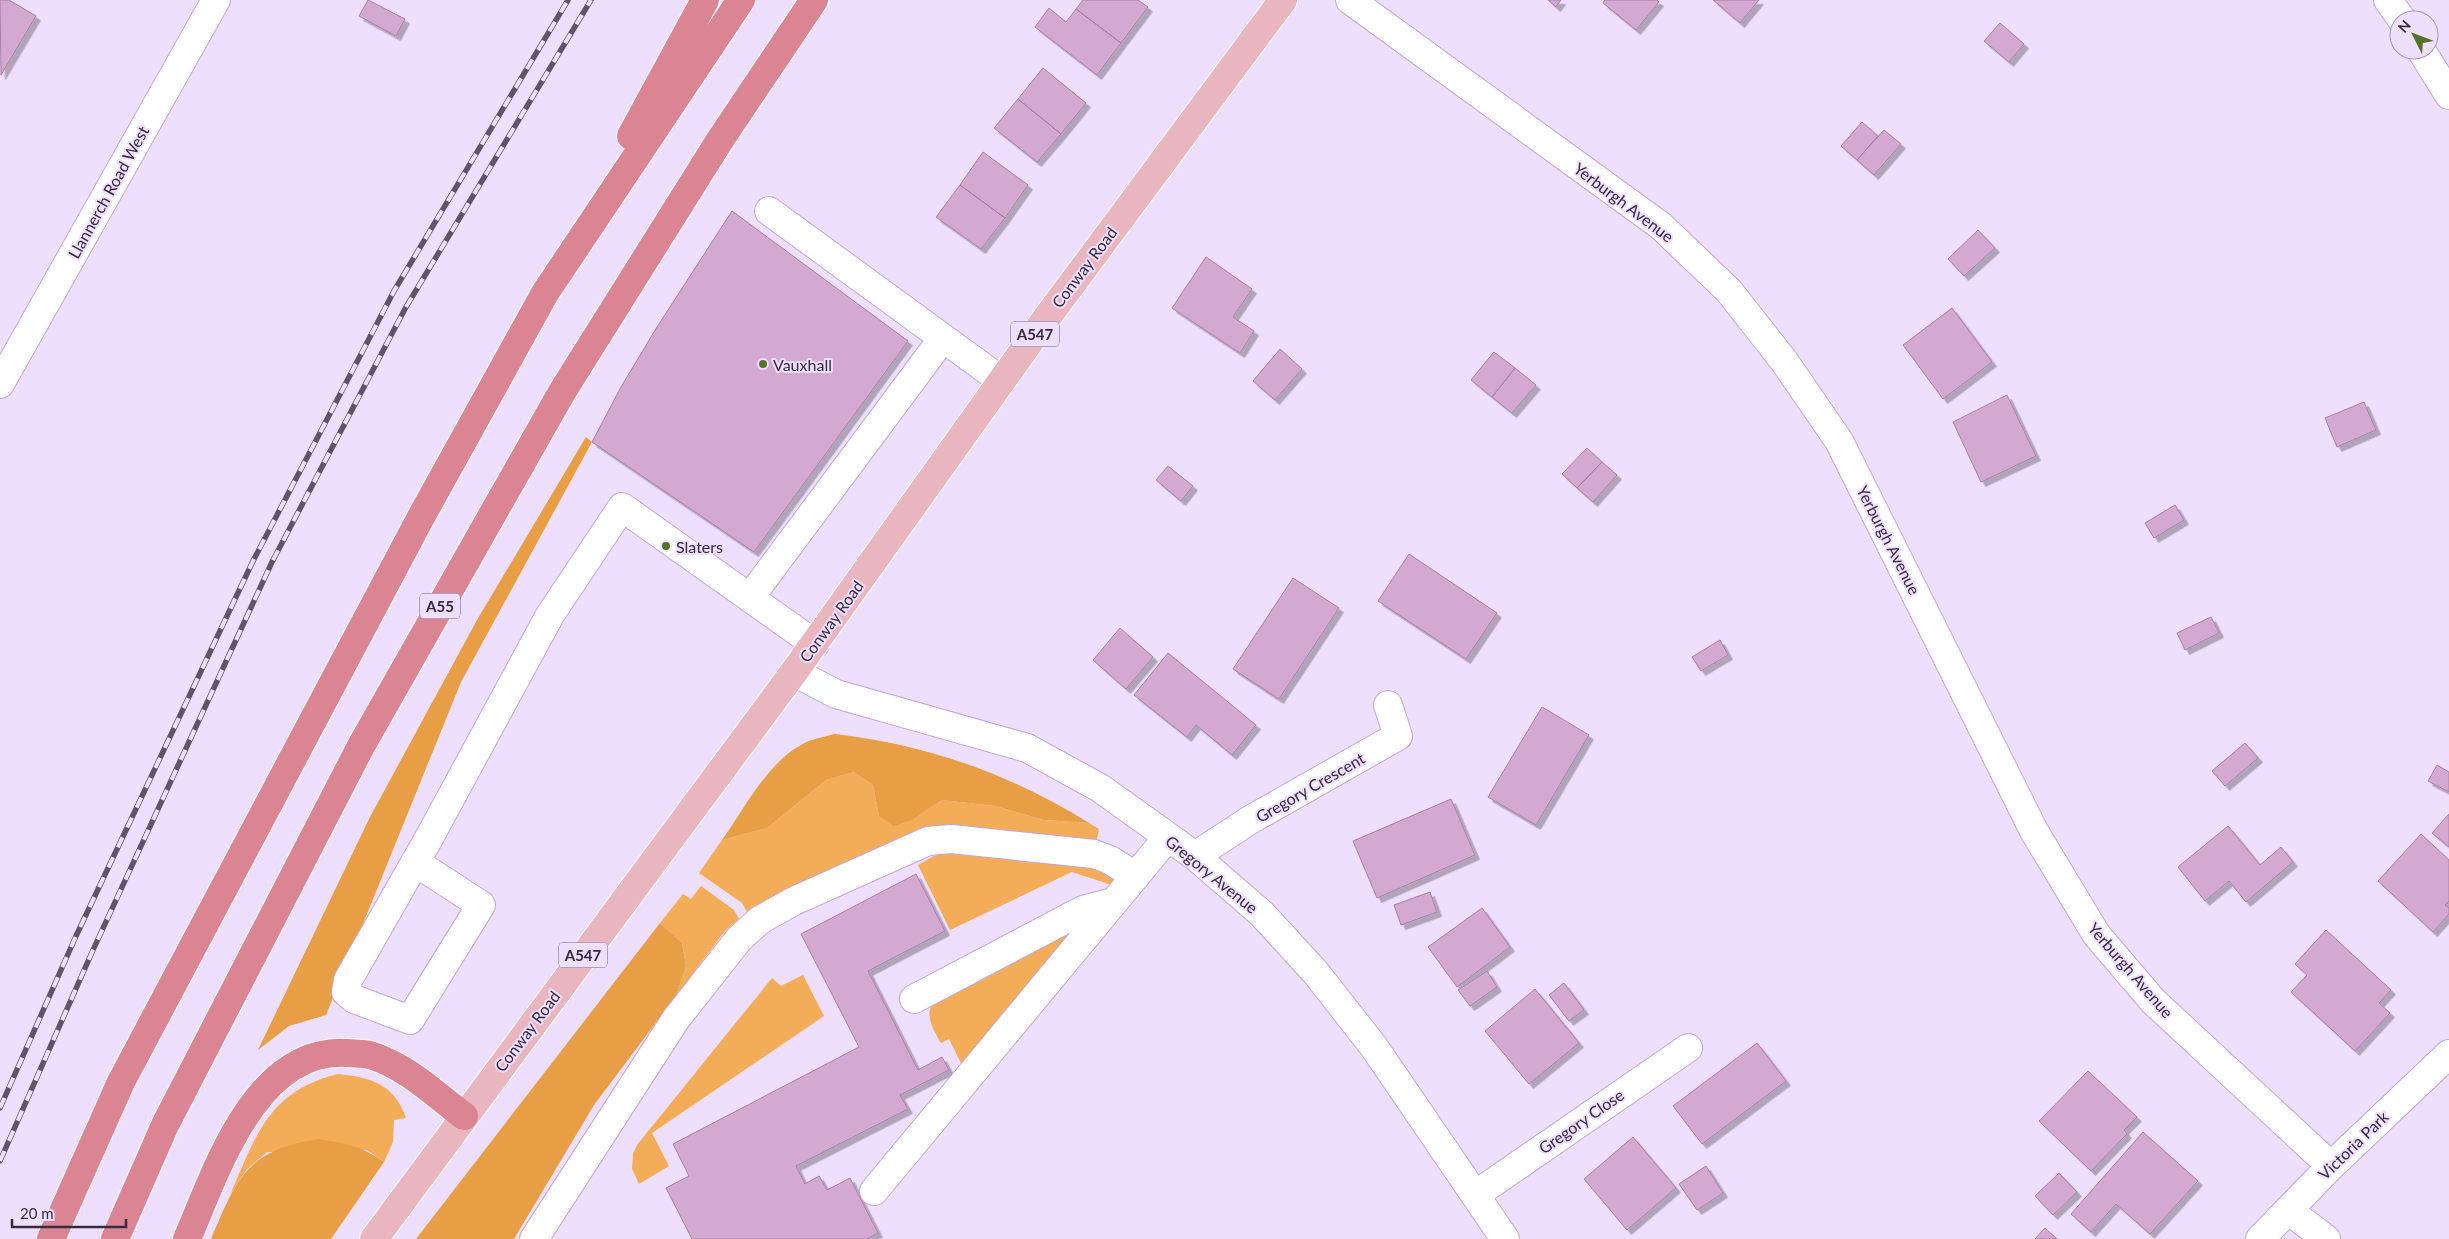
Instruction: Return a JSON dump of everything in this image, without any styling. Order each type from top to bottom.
[{"type":"highway","points":[[51,1239],[126,1073],[421,517],[705,0]]},
{"type":"highway","points":[[545,293],[741,0]]},
{"type":"highway","name":"A55","points":[[115,1239],[165,1126],[360,746],[562,392],[720,140],[814,0]]},
{"type":"highway","points":[[187,1239],[231,1137],[262,1091],[298,1064],[328,1052],[371,1055],[398,1066],[464,1116]]},
{"type":"main road","name":"Conway Road","points":[[374,1239],[794,672],[1048,316],[1283,0]]},
{"type":"street","name":"Llannerch Road West","points":[[0,384],[7,356],[216,0]]},
{"type":"street","name":"Yerburgh Avenue","points":[[1350,0],[1661,226],[1729,291],[1784,361],[1839,441],[2034,831],[2096,934],[2153,1000],[2331,1166]]},
{"type":"street","points":[[2427,60],[2449,95]]},
{"type":"street","points":[[769,211],[1002,381]]},
{"type":"street","points":[[751,596],[943,338]]},
{"type":"street","points":[[415,862],[481,905],[410,1020],[354,1000],[346,992],[348,980],[550,615],[622,507],[751,596],[814,644]]},
{"type":"street","name":"Gregory Avenue","points":[[794,672],[836,694],[1027,748],[1100,788],[1195,856],[1262,914],[1316,973],[1374,1047],[1505,1239]]},
{"type":"street","name":"Gregory Crescent","points":[[1195,856],[1250,820],[1398,736],[1388,705]]},
{"type":"street","points":[[874,1191],[1168,837]]},
{"type":"street","points":[[534,1239],[676,1019],[739,939],[760,920],[794,901],[928,841],[951,839],[1094,854],[1110,860],[1136,876]]},
{"type":"street","points":[[914,999],[1083,910],[1114,902]]},
{"type":"street","name":"Gregory Close","points":[[1475,1195],[1688,1048]]},
{"type":"street","name":"Victoria Park","points":[[2260,1239],[2331,1166],[2449,1054]]},
{"type":"street","points":[[2288,1210],[2326,1239]]},
{"type":"shaded area","points":[[586,437],[592,442],[461,682],[326,1015],[289,1026],[258,1050],[370,817],[477,620]]},
{"type":"shaded area","points":[[835,734],[903,746],[967,764],[1029,790],[1089,823],[1044,820],[995,806],[942,800],[914,819],[894,826],[879,816],[873,785],[854,772],[826,780],[767,828],[722,840],[760,784],[782,759],[809,741]]},
{"type":"shaded area","points":[[854,772],[873,785],[879,816],[914,819],[942,800],[995,806],[1044,820],[1089,823],[1099,829],[1096,844],[879,850],[747,912],[742,903],[699,873],[722,840],[767,828],[826,780]]},
{"type":"shaded area","points":[[954,851],[1100,866],[1117,880],[1112,885],[1072,872],[950,930],[918,865],[934,856]]},
{"type":"shaded area","points":[[701,886],[734,910],[739,919],[725,931],[676,996],[686,966],[682,943],[660,923],[683,894],[691,899]]},
{"type":"shaded area","points":[[660,923],[682,943],[686,966],[676,996],[594,1105],[514,1239],[416,1239]]},
{"type":"shaded area","points":[[1075,927],[1082,933],[965,1071],[949,1039],[941,1043],[933,1028],[929,1013],[933,1003]]},
{"type":"shaded area","points":[[803,975],[824,1016],[652,1133],[669,1166],[639,1184],[632,1169],[633,1154],[637,1145],[772,978],[781,986]]},
{"type":"shaded area","points":[[338,1074],[350,1075],[380,1085],[388,1090],[401,1107],[406,1118],[394,1120],[393,1142],[384,1162],[367,1150],[267,1152],[246,1170],[230,1195],[257,1135],[280,1104],[295,1092],[314,1082]]},
{"type":"shaded area","points":[[318,1139],[352,1146],[368,1152],[384,1162],[331,1239],[211,1239],[229,1199],[248,1170],[260,1159],[275,1151],[294,1144]]},
{"type":"building","points":[[0,0],[9,0],[36,16],[1,75]]},
{"type":"building","points":[[368,0],[405,19],[396,36],[359,16]]},
{"type":"building","points":[[1083,0],[1138,0],[1148,7],[1121,43],[1076,9]]},
{"type":"building","points":[[1548,0],[1561,0],[1556,7]]},
{"type":"building","points":[[1605,0],[1657,0],[1659,2],[1636,30],[1603,3]]},
{"type":"building","points":[[1713,0],[1759,0],[1740,23]]},
{"type":"building","points":[[1049,8],[1066,22],[1076,9],[1121,43],[1097,75],[1035,27]]},
{"type":"building","points":[[2000,23],[2024,44],[2009,62],[1984,41]]},
{"type":"building","points":[[1043,68],[1086,103],[1061,134],[1018,99]]},
{"type":"building","points":[[1018,99],[1061,134],[1037,162],[994,128]]},
{"type":"building","points":[[1862,122],[1878,136],[1857,160],[1841,146]]},
{"type":"building","points":[[1884,130],[1901,144],[1874,175],[1857,160]]},
{"type":"building","points":[[983,152],[1028,185],[1005,218],[960,185]]},
{"type":"building","points":[[960,185],[1005,218],[981,249],[936,217]]},
{"type":"building","name":"Vauxhall","points":[[732,211],[908,341],[754,552],[592,442],[621,387],[657,327]]},
{"type":"building","points":[[1978,230],[1995,248],[1964,276],[1948,259]]},
{"type":"building","points":[[1206,257],[1252,289],[1233,317],[1254,331],[1240,353],[1172,308]]},
{"type":"building","points":[[1952,308],[1992,362],[1943,399],[1903,345]]},
{"type":"building","points":[[1280,349],[1302,369],[1275,400],[1253,381]]},
{"type":"building","points":[[1494,352],[1515,368],[1492,397],[1471,380]]},
{"type":"building","points":[[1515,368],[1536,385],[1512,413],[1492,397]]},
{"type":"building","points":[[2007,395],[2036,456],[1981,482],[1953,422]]},
{"type":"building","points":[[2364,402],[2376,430],[2337,447],[2325,418]]},
{"type":"building","points":[[1587,448],[1602,462],[1577,488],[1562,474]]},
{"type":"building","points":[[1602,462],[1617,475],[1593,502],[1577,488]]},
{"type":"building","points":[[1168,466],[1193,486],[1181,501],[1156,480]]},
{"type":"building","points":[[2175,505],[2184,520],[2154,538],[2145,523]]},
{"type":"building","points":[[1409,554],[1497,613],[1466,659],[1378,601]]},
{"type":"building","points":[[1293,578],[1339,608],[1279,699],[1233,669]]},
{"type":"building","points":[[2211,617],[2219,633],[2185,650],[2177,633]]},
{"type":"building","points":[[1120,628],[1153,657],[1126,689],[1093,660]]},
{"type":"building","points":[[1720,640],[1728,655],[1701,671],[1692,657]]},
{"type":"building","points":[[1168,653],[1256,725],[1232,755],[1196,725],[1187,737],[1134,695]]},
{"type":"building","points":[[1542,707],[1589,735],[1536,825],[1488,797]]},
{"type":"building","points":[[2245,743],[2258,758],[2225,786],[2212,771]]},
{"type":"building","points":[[2437,765],[2449,772],[2449,792],[2428,781]]},
{"type":"building","points":[[1451,799],[1475,855],[1377,898],[1353,841]]},
{"type":"building","points":[[2449,814],[2449,847],[2432,833]]},
{"type":"building","points":[[2228,826],[2260,865],[2281,847],[2293,862],[2246,902],[2229,881],[2205,901],[2178,867]]},
{"type":"building","points":[[2421,834],[2449,860],[2449,901],[2445,905],[2449,908],[2449,914],[2433,932],[2378,881]]},
{"type":"building","points":[[916,874],[945,931],[868,971],[918,1070],[942,1057],[949,1070],[900,1095],[908,1109],[796,1166],[805,1184],[819,1176],[827,1190],[850,1178],[878,1233],[867,1239],[692,1239],[666,1188],[689,1176],[673,1144],[859,1047],[801,934]]},
{"type":"building","points":[[1430,892],[1437,912],[1401,925],[1394,905]]},
{"type":"building","points":[[1482,908],[1510,947],[1457,987],[1428,947]]},
{"type":"building","points":[[2326,930],[2391,990],[2379,1003],[2390,1013],[2355,1051],[2291,992],[2307,975],[2295,964]]},
{"type":"building","points":[[1487,971],[1497,987],[1470,1006],[1458,990]]},
{"type":"building","points":[[1564,983],[1584,1010],[1569,1021],[1549,995]]},
{"type":"building","points":[[1535,989],[1579,1043],[1529,1084],[1485,1031]]},
{"type":"building","points":[[1757,1043],[1786,1081],[1702,1144],[1673,1106]]},
{"type":"building","points":[[2088,1071],[2137,1117],[2124,1130],[2127,1134],[2091,1171],[2039,1121]]},
{"type":"building","points":[[2143,1132],[2198,1181],[2150,1234],[2116,1204],[2091,1232],[2071,1214]]},
{"type":"building","points":[[1633,1137],[1676,1188],[1627,1230],[1584,1179]]},
{"type":"building","points":[[1706,1166],[1723,1193],[1697,1210],[1679,1184]]},
{"type":"building","points":[[2059,1173],[2077,1192],[2053,1215],[2035,1196]]},
{"type":"building","points":[[2045,1228],[2057,1239],[2035,1239]]},
{"type":"railway","points":[[0,1108],[76,936],[253,561],[394,291],[568,0]]},
{"type":"railway","points":[[0,1161],[93,950],[272,562],[406,307],[591,0]]},
{"type":"place","name":"Vauxhall","points":[[763,364]]},
{"type":"place","name":"Slaters","points":[[666,546]]}]
